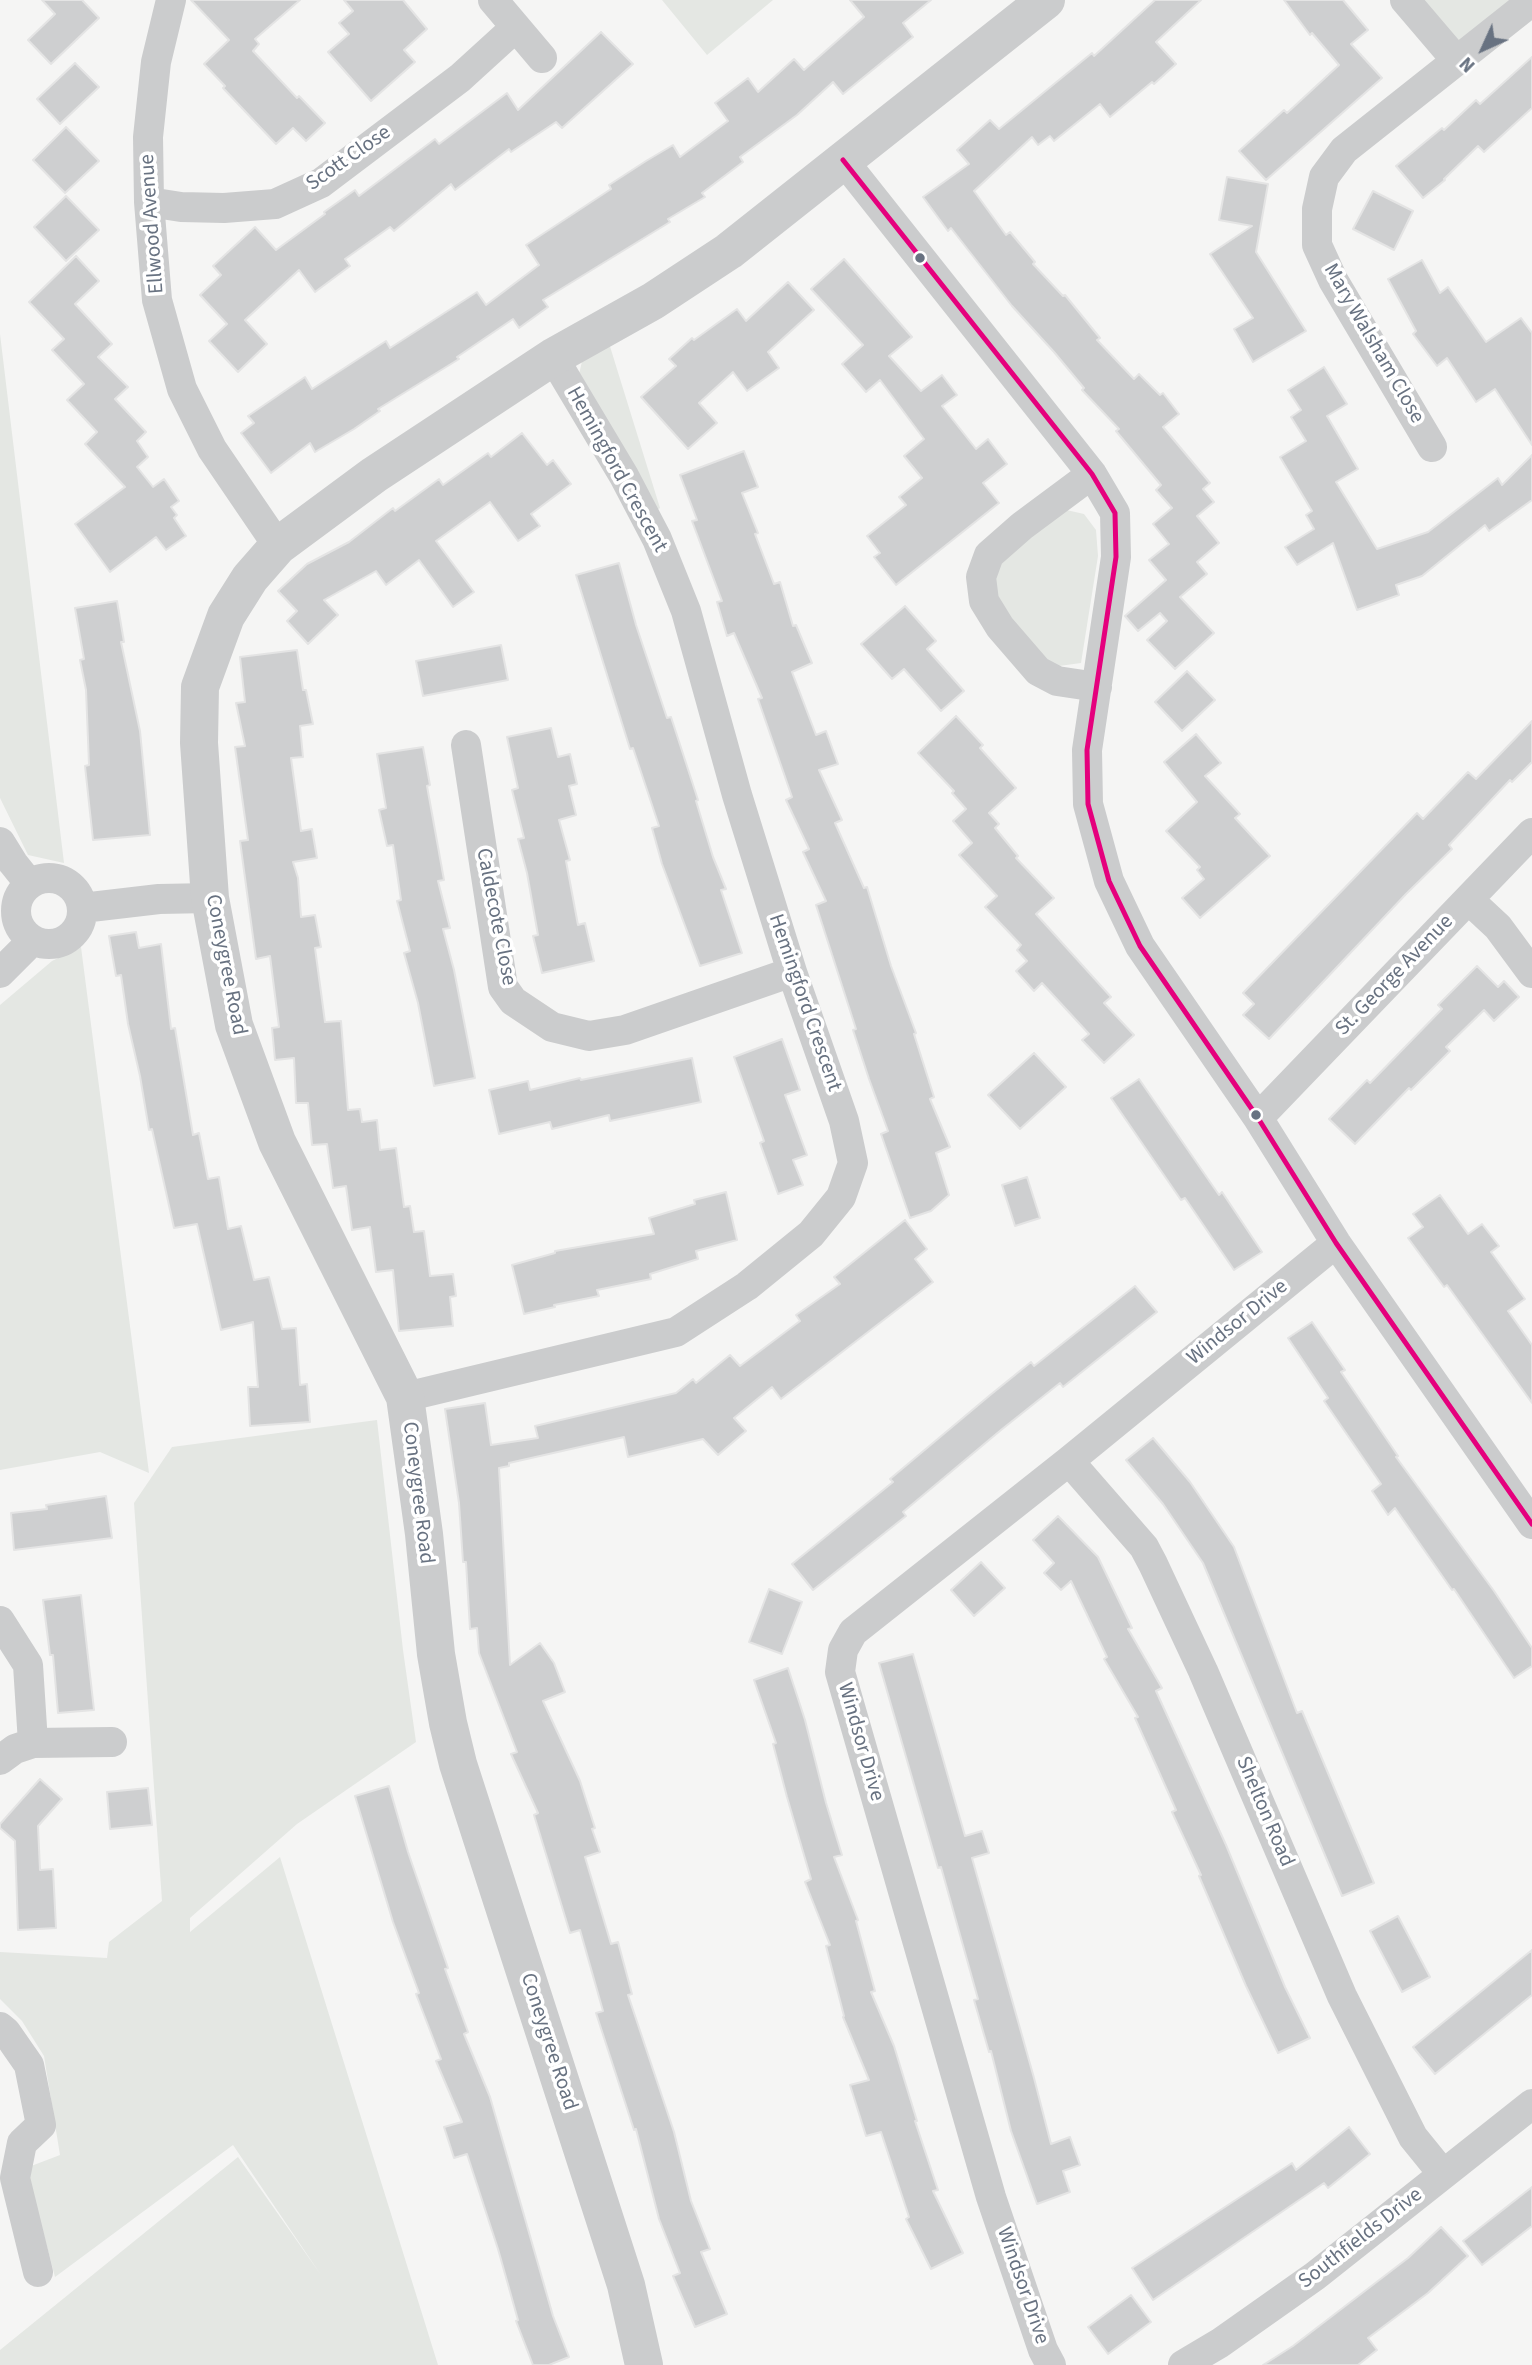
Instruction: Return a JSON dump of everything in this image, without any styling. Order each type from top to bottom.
[{"type":"street","name":"Ellwood Avenue","points":[[171,0],[156,62],[148,137],[149,202],[157,300],[182,389],[212,449],[278,546]]},
{"type":"street","points":[[493,0],[542,58]]},
{"type":"street","name":"Coneygree Road","points":[[644,2365],[626,2286],[455,1754],[436,1654],[424,1534],[405,1397],[277,1142],[234,1025],[210,898],[199,743],[200,687],[226,616],[250,579],[278,546],[374,475],[553,357],[653,301],[729,251],[1046,0]]},
{"type":"street","points":[[1405,0],[1457,61]]},
{"type":"street","name":"Mary Walsham Close","points":[[1432,447],[1333,279],[1317,245],[1317,209],[1324,177],[1345,150],[1532,1]]},
{"type":"street","name":"Scott Close","points":[[149,202],[181,207],[224,208],[275,204],[321,183],[460,78],[516,27]]},
{"type":"street","points":[[843,160],[1092,474],[1115,513],[1116,557],[1087,750],[1088,804],[1109,881],[1140,946],[1258,1118],[1336,1243],[1532,1524]]},
{"type":"street","name":"Hemingford Crescent","points":[[405,1397],[676,1332],[747,1286],[811,1234],[841,1197],[853,1163],[844,1121],[792,972],[737,795],[686,611],[657,539],[553,357]]},
{"type":"street","points":[[1092,474],[1022,526],[989,555],[981,577],[984,601],[1000,627],[1038,671],[1057,681],[1097,687]]},
{"type":"street","name":"Caldecote Close","points":[[466,745],[503,987],[513,1001],[552,1027],[589,1036],[625,1030],[792,972]]},
{"type":"street","name":"St. George Avenue","points":[[1258,1118],[1532,833]]},
{"type":"street","points":[[0,842],[29,883]]},
{"type":"street","points":[[55,878],[73,888],[82,908],[78,928],[63,942],[41,943],[24,932],[16,914],[18,898],[29,883],[55,878]]},
{"type":"street","points":[[82,908],[210,898]]},
{"type":"street","points":[[1469,900],[1497,927],[1532,973]]},
{"type":"street","points":[[0,974],[33,940]]},
{"type":"street","name":"Windsor Drive","points":[[1051,2365],[1043,2350],[991,2197],[840,1672],[843,1650],[853,1632],[1069,1461],[1336,1243]]},
{"type":"street","name":"Shelton Road","points":[[1069,1461],[1144,1547],[1153,1564],[1203,1671],[1342,1996],[1413,2137],[1443,2174]]},
{"type":"street","points":[[0,1621],[28,1665],[33,1743]]},
{"type":"street","points":[[0,1760],[15,1749],[33,1743],[112,1742]]},
{"type":"street","points":[[0,2027],[29,2065],[41,2124],[22,2143],[15,2178],[38,2272]]},
{"type":"street","name":"Southfields Drive","points":[[1183,2365],[1220,2343],[1315,2277],[1532,2104]]},
{"type":"shaded area","points":[[662,0],[773,0],[707,55]]},
{"type":"shaded area","points":[[1422,0],[1515,0],[1459,44]]},
{"type":"shaded area","points":[[0,334],[64,863],[28,855],[0,798]]},
{"type":"shaded area","points":[[608,340],[660,508],[651,514],[577,383],[583,357]]},
{"type":"shaded area","points":[[1062,509],[1084,514],[1096,530],[1098,556],[1081,663],[1059,666],[1042,658],[1001,617],[993,570]]},
{"type":"shaded area","points":[[81,947],[149,1473],[100,1452],[0,1470],[0,1005],[52,961]]},
{"type":"shaded area","points":[[377,1420],[416,1742],[297,1824],[190,1918],[190,1932],[280,1857],[438,2365],[0,2365],[0,2350],[238,2157],[321,2275],[233,2145],[55,2277],[26,2168],[60,2155],[44,2056],[22,2021],[0,1999],[0,1952],[107,1958],[109,1942],[162,1901],[134,1503],[172,1447]]},
{"type":"building","points":[[42,0],[82,0],[99,18],[51,64],[28,40],[55,14]]},
{"type":"building","points":[[191,0],[300,0],[255,39],[259,44],[253,51],[297,98],[299,96],[325,123],[306,141],[293,128],[276,144],[223,88],[225,86],[204,64],[229,40]]},
{"type":"building","points":[[344,0],[403,0],[427,29],[404,50],[415,62],[371,101],[328,52],[349,34],[339,23],[353,11]]},
{"type":"building","points":[[850,0],[931,0],[903,23],[913,37],[843,94],[833,82],[797,115],[740,157],[743,162],[702,193],[705,197],[668,219],[670,222],[543,300],[548,307],[519,328],[513,319],[457,357],[459,359],[378,409],[380,411],[354,429],[315,452],[310,443],[271,473],[241,433],[254,423],[248,416],[305,377],[312,389],[386,341],[390,348],[477,292],[486,305],[539,265],[526,245],[611,189],[609,185],[646,161],[673,145],[680,157],[728,121],[715,103],[748,78],[758,92],[794,59],[804,70],[864,17]]},
{"type":"building","points":[[1155,0],[1201,0],[1156,42],[1176,64],[1110,117],[1100,104],[1054,141],[1050,136],[1038,145],[1032,137],[974,191],[1006,235],[1010,232],[1035,262],[1033,264],[1063,296],[1065,295],[1100,338],[1097,340],[1134,379],[1139,374],[1160,395],[1163,393],[1179,414],[1163,427],[1210,483],[1203,489],[1214,502],[1197,516],[1219,543],[1197,562],[1207,574],[1180,597],[1214,633],[1175,669],[1147,640],[1167,621],[1160,613],[1138,631],[1125,616],[1166,580],[1149,560],[1169,544],[1153,524],[1172,508],[1156,490],[1161,485],[1116,431],[1119,429],[1082,390],[1084,388],[1012,306],[951,228],[948,231],[923,197],[969,164],[957,150],[990,120],[999,129],[1092,53],[1094,56]]},
{"type":"building","points":[[1284,0],[1343,0],[1368,30],[1351,44],[1382,78],[1266,180],[1239,151],[1284,110],[1287,113],[1339,65],[1312,33],[1310,35]]},
{"type":"building","points":[[601,32],[633,64],[562,128],[556,122],[511,152],[509,149],[455,190],[451,184],[394,231],[390,227],[345,259],[350,266],[315,292],[299,270],[245,320],[267,344],[238,372],[209,341],[227,324],[200,295],[221,275],[213,266],[255,227],[276,250],[355,190],[359,196],[435,139],[439,144],[507,93],[518,110]]},
{"type":"building","points":[[1532,57],[1532,108],[1484,152],[1478,146],[1423,198],[1396,166],[1442,128],[1444,130],[1476,100],[1480,104]]},
{"type":"building","points":[[75,63],[99,87],[60,124],[37,99]]},
{"type":"building","points":[[66,127],[99,161],[65,193],[33,160]]},
{"type":"building","points":[[1227,177],[1268,184],[1256,252],[1306,331],[1253,362],[1234,329],[1253,318],[1210,254],[1252,226],[1219,220]]},
{"type":"building","points":[[1373,191],[1413,211],[1394,250],[1353,229]]},
{"type":"building","points":[[66,196],[99,230],[66,261],[34,227]]},
{"type":"building","points":[[76,256],[99,281],[75,304],[112,344],[98,357],[128,387],[115,399],[146,432],[137,441],[148,457],[137,467],[153,487],[164,479],[179,501],[171,507],[177,515],[174,518],[186,536],[166,550],[156,537],[110,572],[75,524],[125,487],[85,444],[97,432],[67,400],[84,384],[52,350],[64,339],[29,302]]},
{"type":"building","points":[[844,259],[912,337],[889,356],[921,391],[942,375],[957,395],[942,406],[976,449],[988,439],[1007,464],[983,483],[999,503],[896,585],[874,557],[880,553],[867,536],[906,505],[899,497],[922,478],[904,456],[924,439],[880,380],[866,392],[842,364],[863,345],[811,289]]},
{"type":"building","points":[[1422,260],[1440,293],[1448,287],[1486,342],[1521,318],[1532,333],[1532,445],[1495,389],[1476,402],[1447,358],[1437,366],[1413,334],[1416,331],[1388,279]]},
{"type":"building","points":[[788,282],[814,310],[768,352],[779,368],[747,391],[733,372],[699,403],[717,423],[688,449],[641,397],[676,366],[669,359],[692,338],[694,340],[737,309],[746,321]]},
{"type":"building","points":[[1324,367],[1347,404],[1327,416],[1358,469],[1336,482],[1377,549],[1428,532],[1498,478],[1502,485],[1532,455],[1532,500],[1489,531],[1485,525],[1422,576],[1396,585],[1399,595],[1357,610],[1333,543],[1297,565],[1285,547],[1314,529],[1306,515],[1312,511],[1280,457],[1306,441],[1291,417],[1301,410],[1288,390]]},
{"type":"building","points":[[522,433],[547,465],[553,460],[571,484],[531,514],[540,526],[518,541],[490,502],[436,541],[474,592],[453,607],[419,560],[386,585],[376,571],[324,600],[338,615],[308,644],[287,621],[297,611],[278,591],[307,564],[349,542],[393,508],[395,511],[439,479],[443,485],[488,453],[491,457]]},
{"type":"building","points":[[744,451],[758,487],[742,493],[758,533],[755,534],[774,584],[780,582],[793,626],[796,625],[812,663],[792,672],[816,735],[826,731],[838,764],[819,770],[842,820],[835,823],[864,888],[867,887],[891,966],[916,1033],[914,1034],[934,1097],[930,1099],[950,1147],[936,1153],[949,1195],[931,1211],[910,1218],[881,1134],[888,1131],[853,1030],[856,1029],[816,905],[826,901],[803,852],[809,849],[786,800],[792,797],[758,699],[762,698],[734,633],[727,636],[717,602],[722,601],[692,521],[697,520],[680,475]]},
{"type":"building","points":[[619,563],[636,625],[667,718],[671,717],[698,800],[696,801],[713,857],[726,889],[721,890],[742,953],[700,966],[662,864],[652,828],[659,826],[633,748],[630,749],[576,575]]},
{"type":"building","points":[[117,601],[124,642],[121,642],[140,731],[150,835],[93,840],[85,766],[89,765],[86,690],[80,660],[84,659],[75,608]]},
{"type":"building","points":[[905,606],[936,641],[927,649],[964,691],[941,711],[904,669],[892,679],[861,644]]},
{"type":"building","points":[[501,645],[508,680],[423,696],[416,661]]},
{"type":"building","points":[[297,650],[303,690],[306,690],[313,724],[300,726],[303,757],[291,758],[301,831],[312,829],[317,858],[293,862],[298,878],[301,917],[315,915],[321,947],[315,948],[325,1022],[341,1021],[348,1110],[360,1109],[362,1122],[377,1120],[380,1150],[396,1148],[404,1207],[410,1206],[414,1232],[424,1231],[430,1276],[453,1274],[456,1296],[450,1297],[453,1326],[399,1331],[393,1270],[376,1272],[370,1227],[352,1230],[346,1186],[333,1188],[327,1144],[312,1145],[308,1103],[296,1103],[294,1058],[275,1060],[272,1028],[279,1027],[270,956],[256,959],[240,841],[248,840],[235,747],[245,746],[236,703],[245,702],[240,657]]},
{"type":"building","points":[[1187,671],[1215,700],[1182,731],[1155,702]]},
{"type":"building","points":[[956,716],[983,745],[980,748],[1016,788],[989,813],[999,824],[995,828],[1018,856],[1016,858],[1054,898],[1036,914],[1111,997],[1104,1003],[1134,1035],[1104,1063],[1082,1040],[1089,1034],[1042,983],[1034,991],[1016,971],[1027,961],[1017,950],[1021,945],[985,907],[997,896],[959,855],[972,843],[953,821],[966,809],[952,793],[954,791],[918,753]]},
{"type":"building","points":[[1532,721],[1532,762],[1512,782],[1510,780],[1449,845],[1452,849],[1269,1039],[1243,1015],[1254,1004],[1243,993],[1417,813],[1423,819],[1468,772],[1476,779]]},
{"type":"building","points":[[551,728],[558,757],[570,754],[577,784],[569,786],[576,815],[559,820],[570,860],[566,861],[578,925],[585,923],[594,961],[542,973],[533,936],[538,935],[527,873],[518,839],[524,838],[512,790],[518,788],[507,737]]},
{"type":"building","points":[[1196,734],[1221,763],[1205,776],[1240,814],[1235,818],[1270,856],[1200,918],[1182,898],[1204,879],[1197,870],[1200,867],[1166,831],[1197,802],[1164,762]]},
{"type":"building","points":[[423,747],[430,785],[427,786],[444,880],[438,881],[450,928],[443,929],[454,970],[475,1078],[434,1086],[418,1003],[404,953],[410,951],[397,901],[401,900],[393,845],[387,846],[379,810],[386,808],[377,754]]},
{"type":"building","points":[[136,932],[139,948],[161,944],[171,1029],[175,1028],[193,1135],[199,1133],[208,1179],[219,1177],[228,1229],[241,1226],[254,1280],[269,1277],[282,1329],[296,1328],[300,1385],[307,1384],[310,1422],[250,1426],[248,1387],[258,1387],[253,1322],[221,1330],[197,1224],[174,1228],[152,1129],[149,1130],[121,975],[116,976],[109,936]]},
{"type":"building","points":[[1477,966],[1498,987],[1504,981],[1519,997],[1494,1021],[1484,1010],[1446,1047],[1450,1051],[1411,1090],[1409,1088],[1355,1144],[1329,1119],[1367,1080],[1370,1083],[1442,1009],[1438,1005]]},
{"type":"building","points":[[782,1039],[800,1090],[785,1095],[807,1155],[793,1160],[803,1185],[778,1194],[760,1143],[764,1141],[734,1057]]},
{"type":"building","points":[[1034,1053],[1066,1087],[1020,1129],[988,1095]]},
{"type":"building","points":[[692,1058],[701,1102],[610,1121],[609,1115],[552,1129],[550,1122],[499,1134],[489,1090],[528,1081],[530,1090]]},
{"type":"building","points":[[1139,1079],[1219,1195],[1222,1192],[1262,1252],[1234,1270],[1185,1198],[1181,1200],[1111,1098]]},
{"type":"building","points":[[1027,1177],[1040,1218],[1015,1226],[1002,1185]]},
{"type":"building","points":[[726,1192],[737,1240],[696,1251],[698,1259],[650,1274],[651,1279],[597,1290],[599,1296],[524,1314],[512,1265],[555,1251],[654,1234],[649,1218],[695,1204],[694,1200]]},
{"type":"building","points":[[1440,1195],[1468,1234],[1482,1224],[1499,1246],[1491,1252],[1525,1299],[1508,1311],[1532,1345],[1532,1403],[1447,1285],[1444,1287],[1408,1238],[1423,1227],[1413,1214]]},
{"type":"building","points":[[905,1220],[927,1249],[915,1259],[933,1282],[781,1399],[772,1387],[734,1418],[746,1431],[718,1455],[703,1439],[628,1457],[624,1437],[509,1463],[509,1466],[499,1468],[510,1665],[540,1643],[554,1663],[565,1692],[543,1701],[580,1781],[595,1828],[592,1829],[600,1852],[585,1857],[611,1944],[618,1942],[632,1994],[628,1995],[674,2132],[691,2201],[710,2249],[701,2252],[727,2314],[695,2327],[673,2276],[680,2273],[659,2219],[636,2129],[634,2130],[596,2013],[603,2011],[580,1930],[570,1933],[534,1815],[538,1813],[511,1754],[517,1752],[479,1653],[477,1628],[470,1629],[466,1562],[463,1562],[459,1503],[445,1409],[485,1403],[491,1445],[538,1438],[535,1426],[676,1393],[693,1379],[696,1383],[730,1355],[740,1366],[800,1321],[796,1315],[840,1284],[834,1277]]},
{"type":"building","points":[[1135,1286],[1157,1312],[1063,1387],[1060,1383],[1001,1430],[903,1512],[906,1516],[813,1590],[792,1564],[893,1482],[890,1479],[989,1396],[1031,1362],[1034,1366]]},
{"type":"building","points":[[1312,1322],[1345,1370],[1341,1372],[1398,1456],[1396,1457],[1494,1591],[1532,1648],[1532,1666],[1514,1678],[1395,1508],[1388,1515],[1372,1491],[1381,1484],[1324,1401],[1328,1398],[1288,1338]]},
{"type":"building","points":[[1153,1438],[1190,1482],[1234,1547],[1297,1713],[1302,1711],[1374,1883],[1342,1896],[1203,1563],[1163,1504],[1126,1460]]},
{"type":"building","points":[[106,1496],[112,1538],[14,1550],[11,1513],[47,1509],[46,1505]]},
{"type":"building","points":[[1058,1516],[1098,1557],[1132,1628],[1128,1629],[1162,1688],[1156,1691],[1226,1845],[1285,1987],[1310,2038],[1278,2053],[1246,1986],[1172,1812],[1176,1810],[1135,1718],[1138,1717],[1104,1659],[1107,1657],[1071,1581],[1061,1590],[1044,1573],[1054,1563],[1033,1540]]},
{"type":"building","points":[[981,1562],[1005,1588],[974,1616],[951,1590]]},
{"type":"building","points":[[769,1589],[802,1602],[782,1654],[749,1642]]},
{"type":"building","points":[[81,1595],[94,1710],[58,1713],[53,1655],[50,1655],[43,1600]]},
{"type":"building","points":[[913,1654],[965,1836],[982,1831],[989,1853],[972,1858],[1051,2144],[1070,2137],[1080,2165],[1063,2171],[1070,2192],[1037,2204],[1011,2131],[991,2051],[989,2052],[974,2000],[978,1999],[941,1867],[938,1868],[879,1663]]},
{"type":"building","points":[[788,1668],[842,1855],[834,1857],[858,1920],[856,1921],[875,1991],[871,1992],[894,2046],[938,2190],[933,2191],[963,2253],[931,2269],[906,2219],[909,2217],[881,2132],[866,2136],[850,2085],[869,2080],[843,2017],[826,1946],[830,1945],[805,1882],[811,1879],[773,1744],[776,1743],[754,1680]]},
{"type":"building","points":[[40,1779],[62,1799],[38,1826],[40,1870],[53,1869],[56,1928],[18,1930],[15,1841],[0,1828],[0,1824]]},
{"type":"building","points":[[389,1786],[408,1852],[448,1968],[445,1969],[468,2032],[464,2034],[490,2097],[553,2316],[569,2357],[549,2365],[533,2365],[516,2321],[518,2320],[498,2249],[467,2154],[454,2158],[444,2127],[462,2122],[436,2061],[441,2059],[416,1994],[419,1993],[393,1922],[355,1796]]},
{"type":"building","points":[[148,1788],[152,1825],[110,1829],[107,1792]]},
{"type":"building","points":[[1398,1916],[1430,1977],[1402,1992],[1370,1931]]},
{"type":"building","points":[[1532,1950],[1532,1995],[1435,2074],[1413,2047]]},
{"type":"building","points":[[1349,2127],[1370,2154],[1328,2188],[1324,2183],[1153,2300],[1132,2268],[1292,2163],[1296,2170]]},
{"type":"building","points":[[1532,2187],[1532,2226],[1482,2265],[1463,2241]]},
{"type":"building","points":[[1441,2227],[1468,2256],[1428,2293],[1368,2338],[1377,2350],[1358,2365],[1263,2365],[1293,2346],[1408,2258]]},
{"type":"building","points":[[1131,2295],[1151,2322],[1108,2354],[1088,2327]]},
{"type":"transit line","points":[[843,160],[1092,474],[1115,513],[1116,557],[1087,750],[1088,804],[1109,881],[1140,946],[1258,1118],[1336,1243],[1532,1524]]}]
